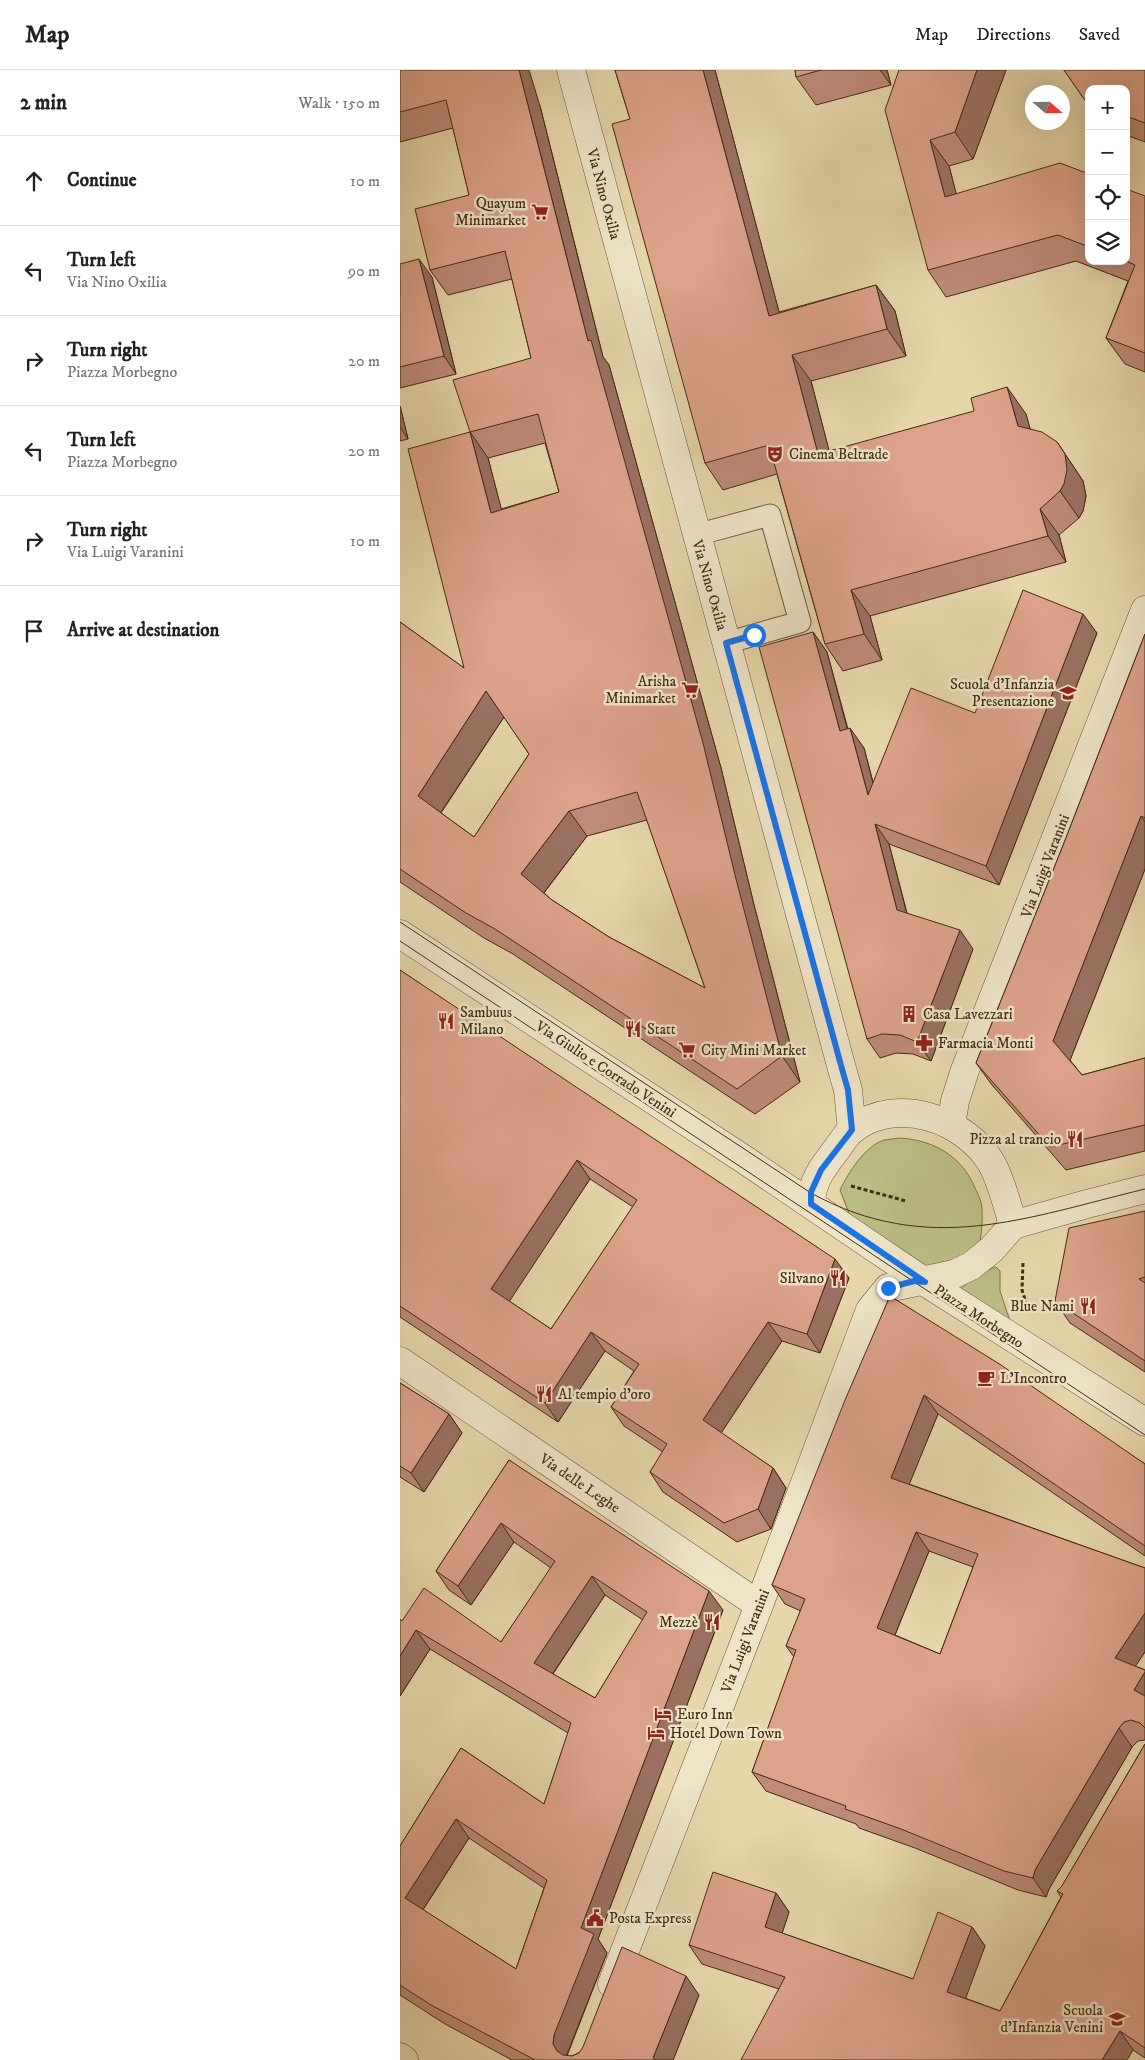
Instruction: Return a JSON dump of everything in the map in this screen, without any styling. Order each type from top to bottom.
[{"type":"main road","points":[[400,2057],[404,2060]]},
{"type":"street","name":"Via Nino Oxilia","points":[[571,70],[846,1083],[851,1110],[852,1130]]},
{"type":"street","name":"Via Luigi Varanini","points":[[951,1124],[966,1070],[1145,610]]},
{"type":"street","name":"Via Giulio e Corrado Venini","points":[[400,934],[811,1204]]},
{"type":"street","points":[[811,1204],[811,1192],[821,1170],[852,1130],[877,1117],[899,1113],[923,1115],[951,1124],[972,1140],[991,1163],[1002,1189],[1013,1225],[1145,1190]]},
{"type":"street","name":"Piazza Morbegno","points":[[811,1204],[925,1282],[1145,1422]]},
{"type":"street","name":"Piazza Morbegno","points":[[925,1282],[954,1274],[971,1266],[991,1250],[1013,1225]]},
{"type":"street","name":"Via Luigi Varanini","points":[[604,2003],[760,1605],[870,1310],[888,1288],[914,1281],[925,1282]]},
{"type":"street","name":"Via delle Leghe","points":[[400,1361],[760,1605]]},
{"type":"lane","points":[[696,535],[770,515],[800,622],[726,643]]},
{"type":"path","points":[[842,1184],[906,1201]]},
{"type":"path","points":[[1013,1225],[1024,1253],[1022,1290],[1028,1308]]},
{"type":"green space","points":[[912,1139],[935,1146],[954,1159],[969,1177],[981,1201],[982,1223],[980,1244],[966,1256],[929,1269],[851,1219],[840,1190],[848,1176],[870,1148],[884,1140]]},
{"type":"green space","points":[[996,1267],[1000,1271],[1000,1291],[1011,1324],[959,1291],[976,1277]]},
{"type":"building","points":[[400,70],[519,70],[588,341],[591,340],[703,743],[782,1056],[737,1089],[495,929],[466,913],[400,869],[400,622],[464,668],[408,449],[470,432],[453,380],[531,358],[505,251],[430,270],[415,209],[469,195],[446,100],[400,112]],"holes":[[[538,414],[559,492],[491,513],[470,432]],[[486,691],[529,754],[474,837],[418,796]],[[637,792],[705,988],[609,937],[552,900],[521,874],[569,811]]]},
{"type":"building","points":[[615,70],[703,70],[769,316],[876,285],[887,329],[792,355],[818,454],[974,411],[971,398],[1007,387],[1018,426],[1042,432],[1057,442],[1065,454],[1067,470],[1064,484],[1060,491],[1040,509],[1048,536],[851,590],[864,634],[825,644],[769,445],[705,463],[612,124],[630,119]]},
{"type":"building","points":[[795,70],[821,70],[796,77]]},
{"type":"building","points":[[899,70],[977,70],[955,132],[930,140],[945,197],[1060,163],[1085,172],[1085,245],[1058,235],[928,270],[885,110]]},
{"type":"building","points":[[1064,70],[1145,70],[1145,123],[1130,117],[1130,85],[1085,85],[1084,99]]},
{"type":"building","points":[[1130,190],[1145,196],[1145,353],[1106,338],[1135,265],[1130,263]]},
{"type":"building","points":[[419,259],[444,356],[400,367],[400,264]]},
{"type":"building","points":[[1023,590],[1083,614],[986,866],[875,824],[897,910],[960,930],[917,1042],[900,1035],[882,1034],[867,1039],[759,647],[813,632],[840,731],[850,728],[868,795],[911,688],[975,713]]},
{"type":"building","points":[[1145,634],[1145,818],[1141,816],[1053,1041],[1082,1075],[1145,1058],[1145,1125],[1050,1147],[976,1063]]},
{"type":"building","points":[[400,970],[835,1259],[807,1334],[768,1322],[703,1420],[773,1468],[758,1509],[724,1523],[650,1472],[667,1444],[611,1407],[639,1364],[591,1332],[545,1403],[400,1306]],"holes":[[[577,1160],[637,1200],[551,1329],[491,1289]]]},
{"type":"building","points":[[1145,1211],[1145,1277],[1139,1279],[1145,1283],[1145,1361],[1055,1301],[1069,1228]]},
{"type":"building","points":[[890,1296],[1001,1365],[1145,1464],[1145,1546],[924,1395],[891,1478],[1145,1568],[1145,1613],[1115,1658],[1145,1670],[1134,1690],[1145,1696],[1145,1728],[1140,1723],[1131,1720],[1124,1722],[1119,1728],[1035,1870],[1033,1878],[1004,1871],[901,1829],[845,1809],[846,1806],[752,1772],[796,1650],[786,1646],[805,1599],[772,1585],[845,1400]],"holes":[[[916,1532],[978,1554],[940,1654],[877,1628]]]},
{"type":"building","points":[[400,1383],[449,1414],[411,1473],[400,1466]]},
{"type":"building","points":[[509,1460],[709,1591],[581,1928],[594,1934],[554,2035],[553,2044],[557,2051],[563,2055],[572,2056],[579,2053],[622,1947],[686,1976],[653,2058],[656,2060],[535,2060],[431,2005],[400,1985],[400,1846],[461,1748],[544,1804],[571,1723],[416,1630],[400,1656],[400,1619],[402,1621],[424,1588],[501,1642],[555,1561],[501,1523],[458,1586],[436,1571]],"holes":[[[592,1576],[647,1612],[595,1698],[534,1663]],[[456,1819],[547,1880],[516,1969],[405,1898]]]},
{"type":"building","points":[[1145,1744],[1145,2048],[1120,2031],[1102,2060],[741,2060],[785,1977],[689,1945],[713,1872],[776,1893],[765,1927],[913,1979],[938,1912],[972,1927],[947,1992],[1000,2011],[1063,1894],[1057,1891],[1062,1886]]},
{"type":"tram line","points":[[400,922],[811,1193],[854,1212],[896,1223],[936,1228],[977,1226],[1059,1211],[1145,1189]]},
{"type":"tram line","points":[[400,941],[1145,1435]]},
{"type":"place","name":"Quayum Minimarket","points":[[540,212]]},
{"type":"place","name":"Cinema Beltrade","points":[[775,454]]},
{"type":"place","name":"Arisha Minimarket","points":[[690,690]]},
{"type":"place","name":"Scuola d'Infanzia Presentazione","points":[[1068,693]]},
{"type":"place","name":"Casa Lavezzari","points":[[909,1014]]},
{"type":"place","name":"Sambuus Milano","points":[[446,1021]]},
{"type":"place","name":"Statt","points":[[633,1029]]},
{"type":"place","name":"Farmacia Monti","points":[[924,1043]]},
{"type":"place","name":"City Mini Market","points":[[687,1050]]},
{"type":"place","name":"Pizza al trancio","points":[[1075,1139]]},
{"type":"place","name":"Silvano","points":[[838,1278]]},
{"type":"place","name":"Blue Nami","points":[[1088,1306]]},
{"type":"place","name":"L'Incontro","points":[[986,1378]]},
{"type":"place","name":"Al tempio d'oro","points":[[544,1394]]},
{"type":"place","name":"Mezzè","points":[[712,1622]]},
{"type":"place","name":"Euro Inn","points":[[663,1714]]},
{"type":"place","name":"Hotel Down Town","points":[[656,1733]]},
{"type":"place","name":"Posta Express","points":[[595,1918]]},
{"type":"place","name":"Scuola d'Infanzia Venini","points":[[1117,2019]]},
{"type":"route","points":[[754,635],[726,643],[848,1090],[851,1110],[852,1130],[821,1170],[811,1192],[811,1204],[925,1282],[914,1281],[888,1288]]}]
